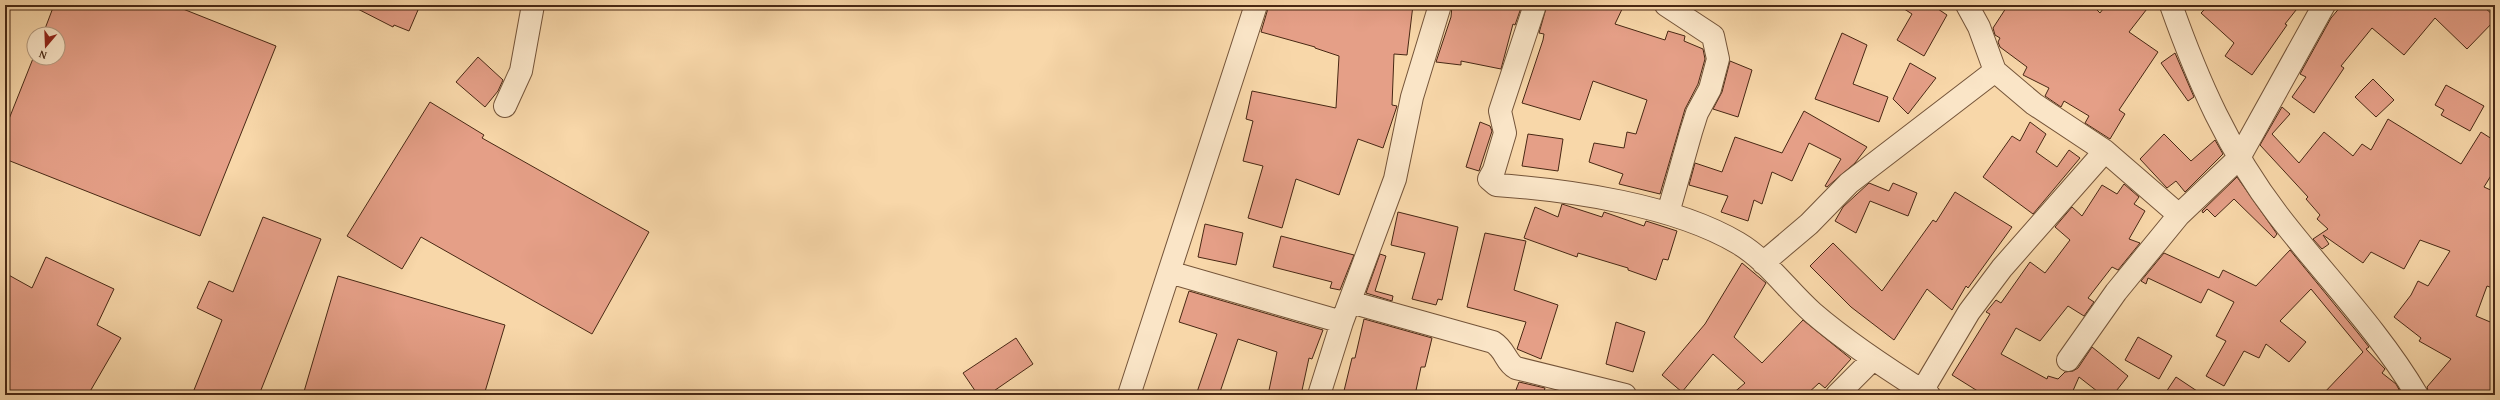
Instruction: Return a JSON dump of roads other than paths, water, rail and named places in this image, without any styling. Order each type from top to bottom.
[{"type":"street","points":[[505,106],[521,71],[533,5]]},
{"type":"street","points":[[1129,395],[1256,5]]},
{"type":"street","points":[[1319,395],[1342,322],[1395,179],[1412,97],[1440,5]]},
{"type":"street","points":[[1535,5],[1500,111],[1505,133],[1494,170],[1489,180],[1496,185],[1560,191],[1668,213],[1708,228],[1740,243],[1763,263],[1813,313],[1873,359],[1926,393],[1969,312],[2002,268],[2105,151]]},
{"type":"street","points":[[1666,5],[1713,36],[1718,59],[1710,89],[1697,113],[1668,213]]},
{"type":"street","points":[[1967,5],[1979,27],[1995,71],[2034,104],[2105,151],[2179,215]]},
{"type":"street","points":[[2171,5],[2211,108],[2239,158],[2278,214],[2344,294],[2402,370],[2417,395]]},
{"type":"street","points":[[2068,360],[2116,292],[2179,215],[2239,158],[2324,5]]},
{"type":"street","points":[[1763,263],[1809,224],[1849,183],[1995,71]]},
{"type":"street","points":[[1169,272],[1342,322]]},
{"type":"street","points":[[1350,302],[1493,342],[1502,349],[1508,362],[1516,368],[1625,395]]},
{"type":"street","points":[[1837,395],[1873,359]]}]
